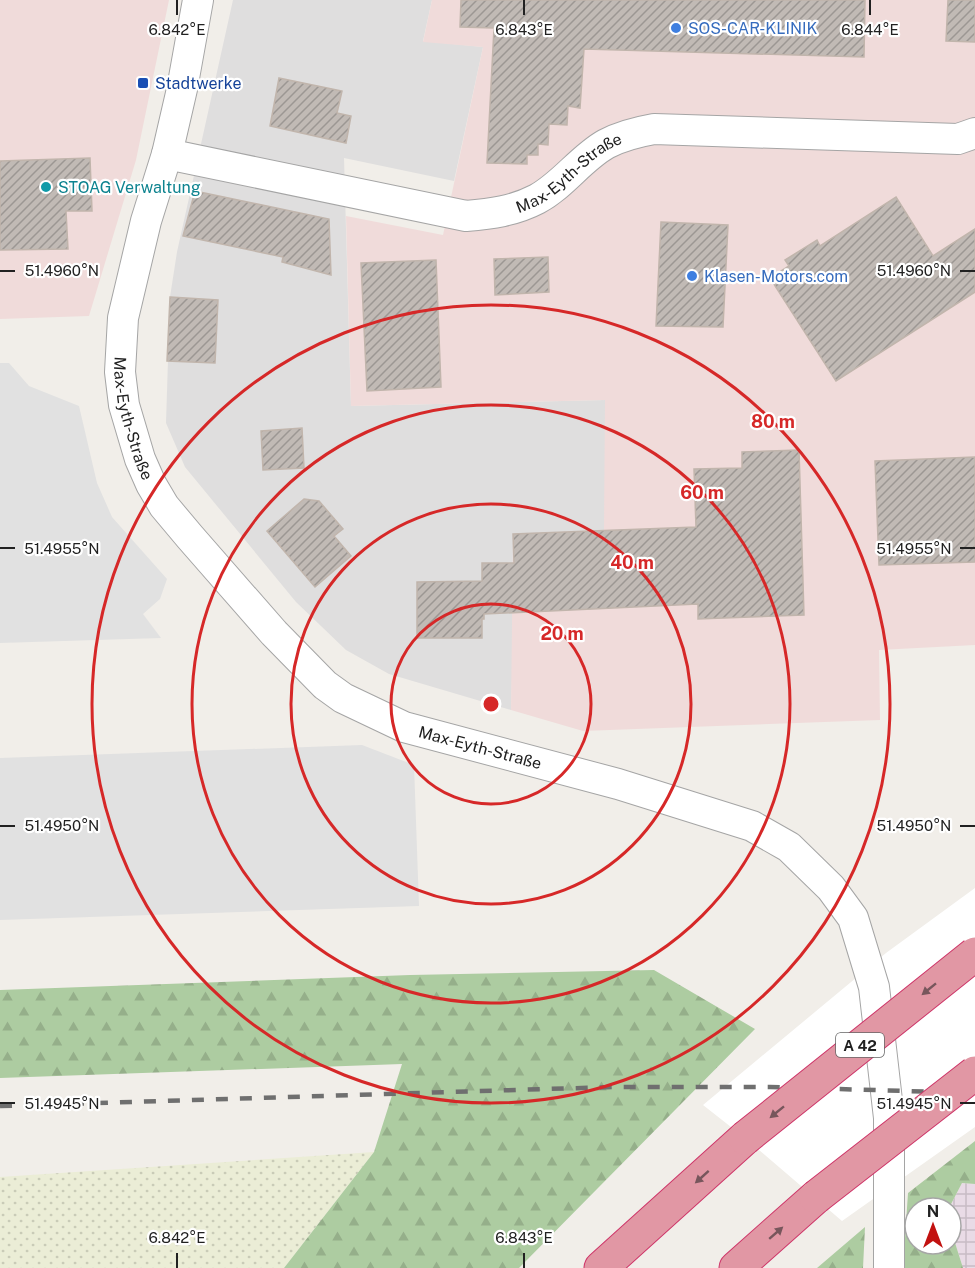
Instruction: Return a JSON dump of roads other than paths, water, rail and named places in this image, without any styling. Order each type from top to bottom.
[{"type":"highway","name":"A 42","points":[[601,1268],[745,1138],[975,954]]},
{"type":"highway","points":[[736,1268],[816,1197],[975,1073]]},
{"type":"street","name":"Max-Eyth-Straße","points":[[198,0],[182,89],[167,154],[146,221],[126,301],[120,372],[124,405],[134,442],[151,484],[164,506],[274,633],[325,685],[343,698],[404,727],[618,784],[752,826],[789,847],[831,888],[853,918],[874,987],[889,1118],[889,1268]]},
{"type":"street","name":"Max-Eyth-Straße","points":[[167,154],[466,216],[493,214],[537,199],[554,188],[604,145],[627,134],[654,129],[958,139],[975,134]]},
{"type":"railway","points":[[0,1106],[612,1087],[770,1087],[975,1093]]},
{"type":"place","name":"SOS-CAR-KLINIK","points":[[676,28]]},
{"type":"place","name":"Stadtwerke","points":[[143,83]]},
{"type":"place","name":"STOAG Verwaltung","points":[[46,187]]},
{"type":"place","name":"Klasen-Motors.com","points":[[692,276]]}]
